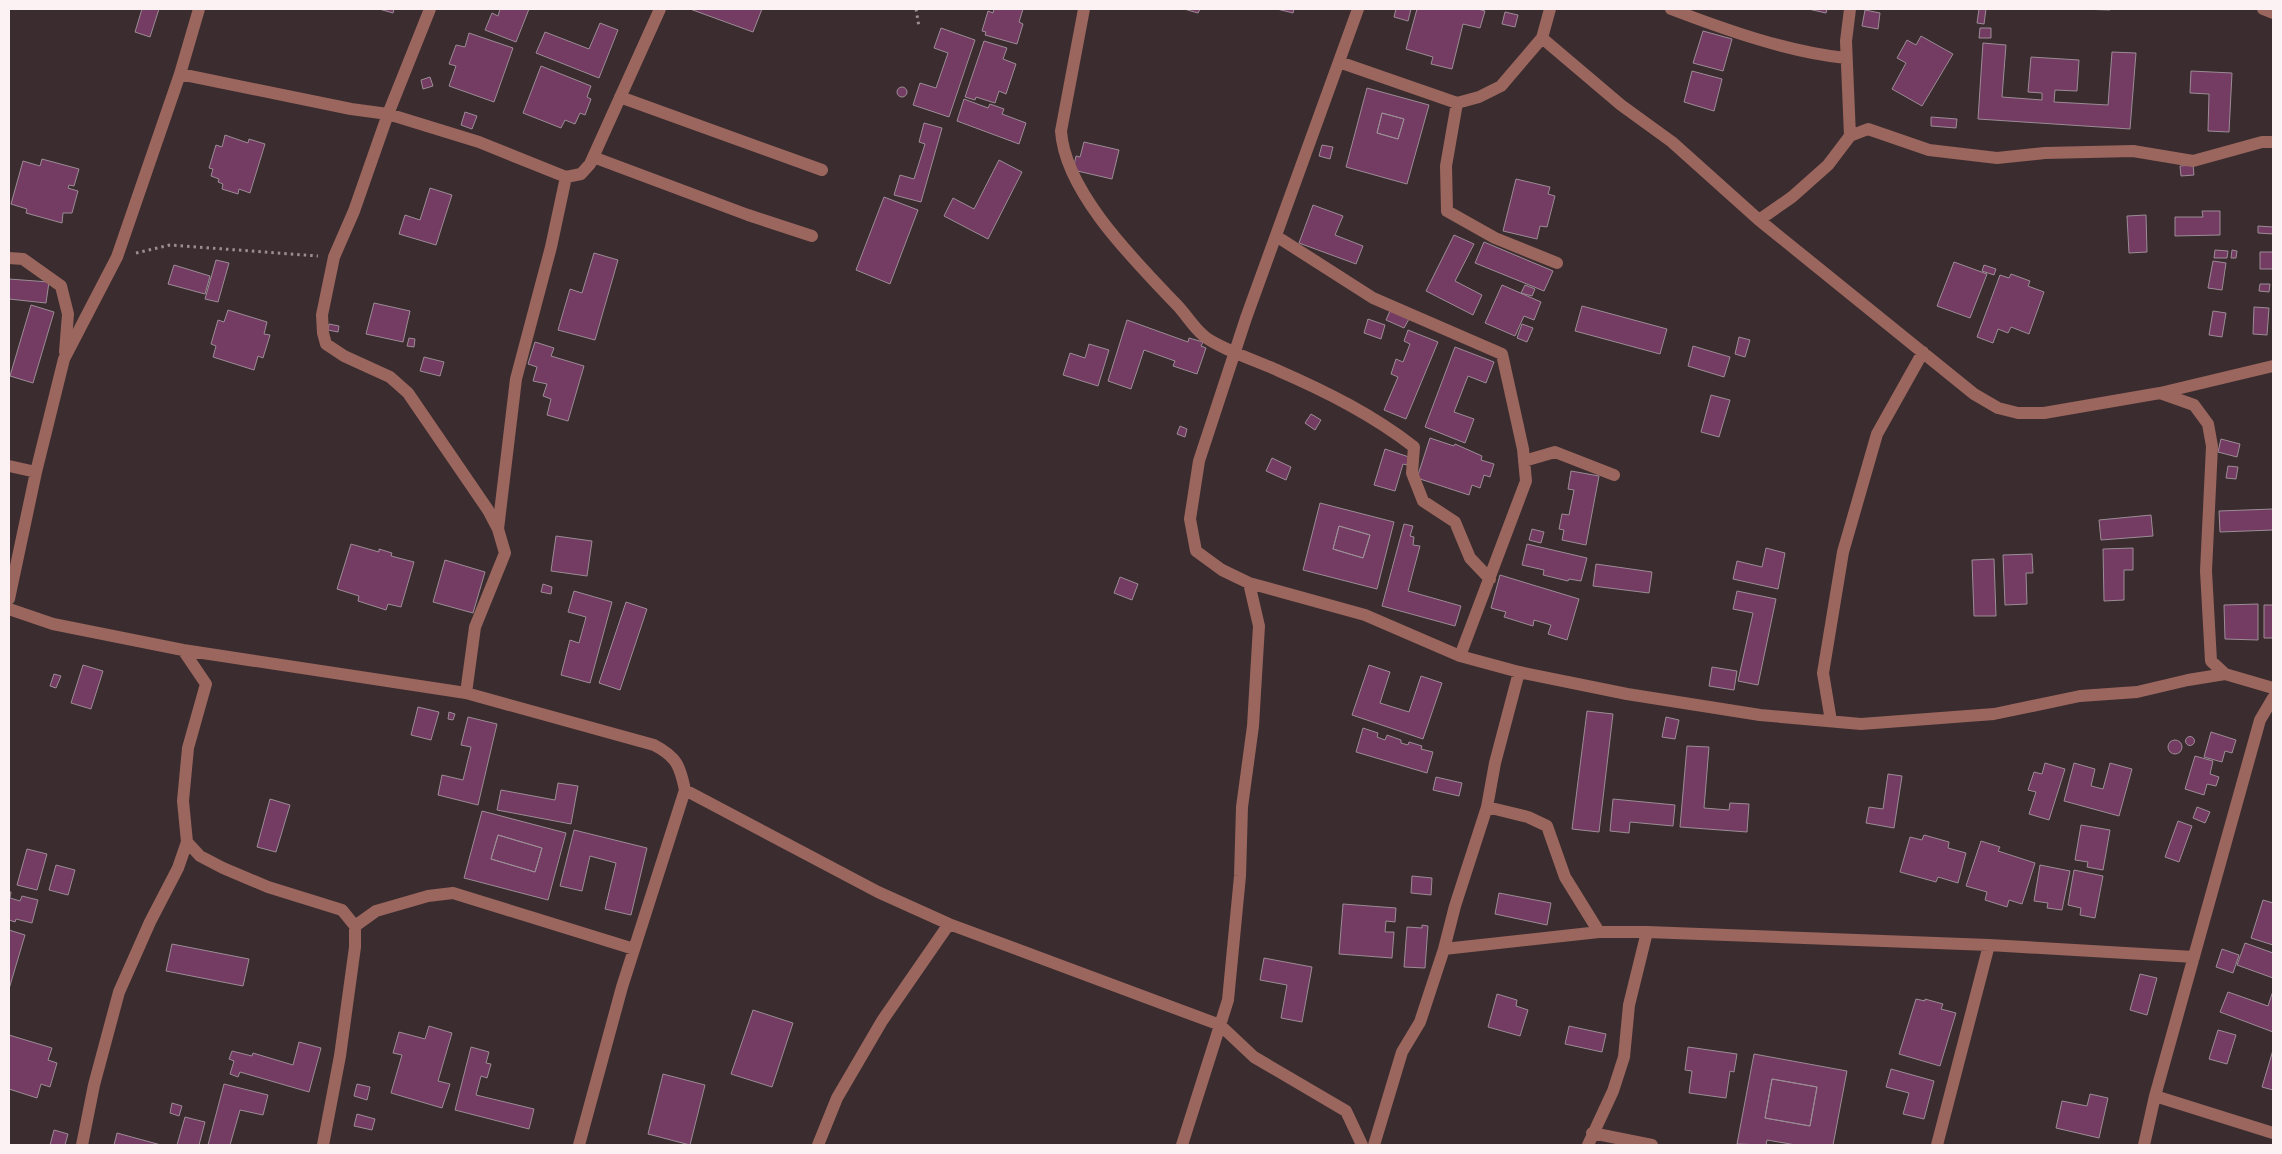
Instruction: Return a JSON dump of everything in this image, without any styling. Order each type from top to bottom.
[{"type":"street","points":[[64,359],[117,256],[180,74],[200,9]]},
{"type":"street","points":[[430,9],[388,114],[354,211],[334,257],[322,316],[326,344],[344,356],[390,377],[408,393],[488,510],[498,529],[505,553],[475,627],[466,693]]},
{"type":"street","points":[[1084,9],[1061,131],[1062,146],[1075,179],[1103,223],[1151,280],[1204,336],[1317,388],[1386,425],[1414,447],[1412,473],[1424,501],[1455,522],[1470,558],[1490,579]]},
{"type":"street","points":[[1358,9],[1276,236],[1199,461],[1190,518],[1196,550],[1222,570],[1249,583],[1365,615],[1460,656],[1519,672],[1627,694],[1760,715],[1861,724],[1994,714],[2080,696],[2137,692],[2188,680],[2225,674],[2273,688]]},
{"type":"street","points":[[1671,9],[1728,30],[1817,55],[1846,58]]},
{"type":"street","points":[[1850,9],[1846,58],[1850,136]]},
{"type":"street","points":[[2263,9],[2273,12]]},
{"type":"street","points":[[180,74],[351,109],[388,114],[479,142],[566,177],[581,174],[593,157],[620,97],[655,10]]},
{"type":"street","points":[[1339,62],[1457,103],[1479,97],[1501,86],[1542,38],[1552,10]]},
{"type":"street","points":[[1542,38],[1621,105],[1672,142],[1759,220],[1974,394],[1998,408],[2018,413],[2044,413],[2160,393],[2273,366]]},
{"type":"street","points":[[620,97],[822,170]]},
{"type":"street","points":[[1457,103],[1446,166],[1447,212],[1495,238],[1557,263]]},
{"type":"street","points":[[1759,220],[1792,197],[1828,165],[1850,136],[1868,129],[1929,150],[1997,158],[2045,153],[2133,151],[2193,161],[2262,142],[2273,142]]},
{"type":"street","points":[[593,157],[748,215],[812,236]]},
{"type":"street","points":[[498,529],[516,378],[551,246],[566,177]]},
{"type":"street","points":[[1276,236],[1373,298],[1502,354],[1524,462],[1526,481],[1460,656]]},
{"type":"street","points":[[9,258],[23,259],[60,286],[68,314],[64,359],[36,472],[9,599]]},
{"type":"street","points":[[1831,721],[1823,673],[1844,552],[1877,434],[1923,352]]},
{"type":"street","points":[[2160,393],[2194,405],[2208,424],[2212,446],[2206,571],[2211,661],[2225,674]]},
{"type":"street","points":[[1524,462],[1555,452],[1614,475]]},
{"type":"street","points":[[9,466],[36,472]]},
{"type":"street","points":[[1182,1145],[1228,1000],[1240,876],[1242,807],[1253,726],[1259,626],[1249,583]]},
{"type":"street","points":[[9,609],[53,624],[183,650],[466,693],[654,745],[670,753],[681,768],[685,790],[634,949],[579,1145]]},
{"type":"street","points":[[82,1145],[94,1085],[119,992],[150,922],[178,868],[187,842],[183,801],[188,748],[206,684],[183,650]]},
{"type":"street","points":[[1374,1145],[1402,1052],[1420,1022],[1444,950],[1455,906],[1487,807],[1495,763],[1519,672]]},
{"type":"street","points":[[2144,1145],[2155,1096],[2260,720],[2273,698]]},
{"type":"street","points":[[685,790],[878,892],[949,924],[1220,1025],[1254,1057],[1346,1110],[1362,1145]]},
{"type":"street","points":[[1487,807],[1528,817],[1547,826],[1565,877],[1599,932]]},
{"type":"street","points":[[187,842],[200,856],[223,868],[268,887],[342,910],[355,926],[355,947],[340,1056],[323,1145]]},
{"type":"street","points":[[355,926],[376,911],[428,896],[453,893],[634,949]]},
{"type":"street","points":[[818,1145],[837,1098],[882,1021],[949,924]]},
{"type":"street","points":[[1444,950],[1599,932],[1647,932],[1989,945],[2194,957]]},
{"type":"street","points":[[1647,932],[1629,1005],[1624,1057],[1613,1091],[1590,1139],[1652,1145]]},
{"type":"street","points":[[1937,1145],[1989,945]]},
{"type":"street","points":[[2155,1096],[2273,1133]]},
{"type":"path","points":[[916,9],[919,27]]},
{"type":"path","points":[[117,256],[170,245],[334,257]]},
{"type":"building","points":[[142,9],[159,9],[150,37],[135,32]]},
{"type":"building","points":[[379,9],[394,9],[393,13]]},
{"type":"building","points":[[500,9],[529,9],[516,42],[485,30],[492,13],[498,16]]},
{"type":"building","points":[[690,9],[762,9],[753,32]]},
{"type":"building","points":[[994,9],[1023,9],[1019,22],[1023,24],[1017,44],[985,35],[986,32],[982,31],[988,11],[993,13]]},
{"type":"building","points":[[1184,9],[1200,9],[1198,13]]},
{"type":"building","points":[[1277,9],[1294,9],[1293,13]]},
{"type":"building","points":[[1396,9],[1411,9],[1408,21],[1394,17]]},
{"type":"building","points":[[1417,9],[1478,9],[1485,11],[1480,28],[1463,24],[1452,69],[1431,64],[1433,57],[1406,49]]},
{"type":"building","points":[[1808,9],[1827,9],[1826,13]]},
{"type":"building","points":[[1979,9],[1986,9],[1984,24],[1977,23]]},
{"type":"building","points":[[2077,9],[2110,9],[2110,10]]},
{"type":"building","points":[[1865,10],[1880,13],[1878,29],[1862,26]]},
{"type":"building","points":[[1505,12],[1518,15],[1515,27],[1502,24]]},
{"type":"building","points":[[600,23],[618,30],[599,78],[536,53],[545,32],[589,49]]},
{"type":"building","points":[[941,28],[975,40],[949,117],[913,105],[920,83],[936,88],[948,53],[934,48]]},
{"type":"building","points":[[1980,28],[1991,28],[1991,38],[1979,38]]},
{"type":"building","points":[[1703,31],[1732,39],[1723,71],[1693,63]]},
{"type":"building","points":[[469,33],[513,48],[494,102],[449,86],[456,66],[449,64],[456,45],[465,47]]},
{"type":"building","points":[[1921,36],[1953,54],[1922,106],[1892,89],[1906,63],[1897,58],[1907,40],[1916,45]]},
{"type":"building","points":[[984,41],[1007,48],[1003,59],[1016,64],[1006,94],[999,91],[995,103],[976,97],[975,100],[965,97]]},
{"type":"building","points":[[1983,43],[2006,45],[2002,97],[2042,100],[2042,93],[2028,92],[2031,57],[2079,60],[2077,91],[2055,90],[2054,102],[2108,105],[2112,52],[2136,53],[2130,129],[1978,119]]},
{"type":"building","points":[[541,66],[591,86],[587,97],[591,99],[585,115],[580,113],[575,124],[565,120],[561,128],[523,113]]},
{"type":"building","points":[[1692,71],[1722,79],[1714,111],[1684,102]]},
{"type":"building","points":[[2191,71],[2232,73],[2229,132],[2208,131],[2209,94],[2190,93]]},
{"type":"building","points":[[430,77],[433,86],[423,89],[421,80]]},
{"type":"building","points":[[900,87],[904,87],[907,92],[906,96],[900,97],[897,94],[897,90]]},
{"type":"building","points":[[1367,88],[1429,105],[1407,184],[1346,167]],"holes":[[[1382,113],[1404,119],[1398,139],[1377,133]]]},
{"type":"building","points":[[964,99],[988,108],[990,104],[1004,109],[1002,114],[1026,123],[1019,144],[957,121]]},
{"type":"building","points":[[465,112],[477,116],[472,129],[461,125]]},
{"type":"building","points":[[1382,113],[1404,119],[1398,139],[1377,133]]},
{"type":"building","points":[[1931,117],[1957,119],[1956,128],[1931,126]]},
{"type":"building","points":[[924,123],[942,128],[921,202],[894,195],[900,175],[914,179],[925,144],[919,142]]},
{"type":"building","points":[[225,135],[248,143],[249,139],[265,144],[250,193],[239,189],[238,194],[222,189],[223,184],[218,182],[219,179],[211,176],[213,169],[209,168],[216,145],[222,147]]},
{"type":"building","points":[[1084,142],[1119,150],[1112,179],[1073,170],[1076,156],[1080,157]]},
{"type":"building","points":[[1322,145],[1333,147],[1330,159],[1319,156]]},
{"type":"building","points":[[42,159],[79,169],[74,186],[69,185],[68,188],[78,191],[72,213],[63,213],[62,223],[26,213],[27,209],[11,204],[23,161],[40,166]]},
{"type":"building","points":[[999,160],[1022,172],[988,239],[944,216],[953,198],[974,209]]},
{"type":"building","points":[[2193,165],[2194,175],[2181,176],[2180,166]]},
{"type":"building","points":[[1516,179],[1550,187],[1548,194],[1555,196],[1547,227],[1540,226],[1537,239],[1503,231]]},
{"type":"building","points":[[430,188],[452,195],[436,245],[399,234],[405,215],[420,220]]},
{"type":"building","points":[[884,197],[918,210],[890,284],[856,270]]},
{"type":"building","points":[[1313,205],[1343,216],[1335,235],[1363,246],[1356,264],[1299,243]]},
{"type":"building","points":[[2202,211],[2220,211],[2220,235],[2175,236],[2175,217],[2203,217]]},
{"type":"building","points":[[2146,215],[2147,252],[2129,253],[2127,216]]},
{"type":"building","points":[[2258,226],[2273,227],[2273,234],[2258,233]]},
{"type":"building","points":[[1454,235],[1474,244],[1455,281],[1482,295],[1473,315],[1426,291]]},
{"type":"building","points":[[1484,242],[1553,271],[1544,291],[1475,263]]},
{"type":"building","points":[[2215,250],[2228,251],[2227,258],[2214,258]]},
{"type":"building","points":[[2232,250],[2237,251],[2236,258],[2231,258]]},
{"type":"building","points":[[2260,252],[2273,252],[2273,269],[2260,269]]},
{"type":"building","points":[[594,253],[618,260],[595,340],[558,330],[570,289],[582,293]]},
{"type":"building","points":[[216,260],[229,263],[218,302],[205,299]]},
{"type":"building","points":[[2213,261],[2226,263],[2222,290],[2208,288]]},
{"type":"building","points":[[1954,262],[1987,274],[1970,318],[1937,306]]},
{"type":"building","points":[[174,265],[210,276],[205,294],[168,284]]},
{"type":"building","points":[[1984,265],[1996,269],[1994,275],[1982,271]]},
{"type":"building","points":[[2011,274],[2030,281],[2028,286],[2044,292],[2029,334],[2011,327],[2008,333],[1998,329],[1993,343],[1977,337],[2000,275],[2009,278]]},
{"type":"building","points":[[9,279],[49,282],[46,303],[9,299]]},
{"type":"building","points":[[2260,284],[2270,284],[2269,292],[2259,291]]},
{"type":"building","points":[[1502,285],[1541,302],[1534,320],[1524,316],[1515,336],[1485,323]]},
{"type":"building","points":[[1525,285],[1535,289],[1532,296],[1521,293]]},
{"type":"building","points":[[374,303],[410,311],[403,342],[366,334]]},
{"type":"building","points":[[31,305],[54,312],[33,383],[10,376]]},
{"type":"building","points":[[1582,306],[1667,329],[1660,354],[1575,331]]},
{"type":"building","points":[[2254,307],[2269,308],[2267,335],[2253,334]]},
{"type":"building","points":[[228,310],[267,322],[264,334],[270,335],[263,358],[258,356],[254,370],[213,357],[216,346],[211,344],[218,320],[224,322]]},
{"type":"building","points":[[1390,311],[1409,319],[1404,328],[1386,320]]},
{"type":"building","points":[[2213,311],[2226,313],[2222,337],[2209,335]]},
{"type":"building","points":[[1368,319],[1385,325],[1381,339],[1364,333]]},
{"type":"building","points":[[1127,320],[1188,342],[1189,338],[1203,342],[1201,346],[1206,348],[1197,374],[1173,366],[1175,361],[1144,350],[1131,389],[1108,381]]},
{"type":"building","points":[[329,324],[339,326],[338,332],[328,330]]},
{"type":"building","points":[[1522,324],[1533,328],[1527,342],[1517,338]]},
{"type":"building","points":[[1408,330],[1438,342],[1406,419],[1384,410],[1398,377],[1391,374],[1396,359],[1403,362],[1410,344],[1404,341]]},
{"type":"building","points":[[1739,337],[1750,340],[1745,357],[1735,354]]},
{"type":"building","points":[[409,338],[415,339],[414,347],[407,346]]},
{"type":"building","points":[[535,342],[554,348],[551,356],[584,366],[568,421],[547,415],[551,399],[543,396],[547,384],[533,381],[537,367],[528,364]]},
{"type":"building","points":[[1089,344],[1109,350],[1098,386],[1063,375],[1070,353],[1085,358]]},
{"type":"building","points":[[1693,346],[1730,357],[1724,377],[1688,366]]},
{"type":"building","points":[[1455,347],[1494,362],[1486,383],[1468,376],[1454,412],[1474,419],[1465,443],[1425,427]]},
{"type":"building","points":[[424,357],[444,362],[440,376],[420,371]]},
{"type":"building","points":[[1711,395],[1730,400],[1719,437],[1701,432]]},
{"type":"building","points":[[1311,414],[1321,420],[1315,430],[1305,423]]},
{"type":"building","points":[[1180,426],[1187,429],[1185,437],[1177,434]]},
{"type":"building","points":[[1430,438],[1454,446],[1455,444],[1482,456],[1481,460],[1494,464],[1490,477],[1484,475],[1480,488],[1472,485],[1469,495],[1417,478]]},
{"type":"building","points":[[2221,439],[2240,444],[2237,457],[2218,452]]},
{"type":"building","points":[[1385,449],[1409,457],[1407,465],[1403,464],[1395,491],[1374,485]]},
{"type":"building","points":[[1272,458],[1291,467],[1286,480],[1266,471]]},
{"type":"building","points":[[2228,466],[2238,467],[2236,479],[2226,478]]},
{"type":"building","points":[[1571,471],[1599,476],[1586,545],[1562,540],[1564,530],[1559,529],[1562,514],[1569,515],[1574,490],[1568,489]]},
{"type":"building","points":[[1320,503],[1394,522],[1377,589],[1303,570]],"holes":[[[1339,526],[1370,535],[1363,558],[1333,549]]]},
{"type":"building","points":[[2273,509],[2273,530],[2220,532],[2219,511]]},
{"type":"building","points":[[2151,515],[2153,536],[2101,540],[2099,520]]},
{"type":"building","points":[[1404,524],[1413,526],[1410,536],[1414,537],[1413,545],[1420,546],[1408,591],[1461,606],[1455,626],[1382,606]]},
{"type":"building","points":[[1339,526],[1370,535],[1363,558],[1333,549]]},
{"type":"building","points":[[1532,529],[1544,532],[1541,543],[1529,540]]},
{"type":"building","points":[[556,536],[592,541],[587,576],[551,571]]},
{"type":"building","points":[[351,544],[379,552],[379,549],[392,553],[391,556],[414,562],[401,607],[388,604],[386,610],[358,601],[359,596],[337,589]]},
{"type":"building","points":[[1527,544],[1587,558],[1581,581],[1569,579],[1568,581],[1543,575],[1544,570],[1522,565]]},
{"type":"building","points":[[1766,548],[1785,553],[1778,589],[1733,579],[1737,561],[1762,567]]},
{"type":"building","points":[[2133,548],[2133,570],[2124,570],[2124,600],[2104,601],[2103,549]]},
{"type":"building","points":[[2032,554],[2033,573],[2026,573],[2027,604],[2005,605],[2003,555]]},
{"type":"building","points":[[1994,559],[1996,616],[1974,616],[1972,560]]},
{"type":"building","points":[[445,560],[485,572],[473,613],[433,602]]},
{"type":"building","points":[[1596,564],[1652,572],[1649,593],[1593,586]]},
{"type":"building","points":[[1500,575],[1579,599],[1567,640],[1548,634],[1551,625],[1534,620],[1533,626],[1504,617],[1506,612],[1491,608]]},
{"type":"building","points":[[1120,577],[1138,584],[1132,600],[1114,593]]},
{"type":"building","points":[[543,584],[552,587],[551,594],[541,592]]},
{"type":"building","points":[[574,591],[612,602],[590,683],[561,675],[570,640],[579,643],[586,617],[568,612]]},
{"type":"building","points":[[1737,591],[1776,599],[1758,685],[1738,681],[1753,613],[1733,609]]},
{"type":"building","points":[[626,602],[647,609],[620,690],[599,683]]},
{"type":"building","points":[[2258,604],[2258,640],[2225,639],[2224,605]]},
{"type":"building","points":[[2264,605],[2273,605],[2273,638],[2264,638]]},
{"type":"building","points":[[83,665],[103,671],[91,709],[71,703]]},
{"type":"building","points":[[1369,665],[1390,672],[1380,703],[1409,712],[1421,676],[1442,683],[1423,739],[1352,715]]},
{"type":"building","points":[[1712,667],[1737,671],[1734,690],[1709,686]]},
{"type":"building","points":[[54,674],[61,676],[56,688],[50,686]]},
{"type":"building","points":[[418,707],[439,712],[431,740],[411,735]]},
{"type":"building","points":[[1587,711],[1613,714],[1599,832],[1572,829]]},
{"type":"building","points":[[449,712],[455,714],[453,720],[448,719]]},
{"type":"building","points":[[468,717],[497,724],[478,805],[438,795],[442,775],[463,780],[471,747],[461,745]]},
{"type":"building","points":[[1666,717],[1679,720],[1675,739],[1662,737]]},
{"type":"building","points":[[1363,728],[1378,733],[1377,737],[1385,740],[1387,735],[1401,740],[1401,743],[1408,745],[1409,742],[1422,746],[1421,749],[1433,752],[1427,773],[1356,752]]},
{"type":"building","points":[[2211,732],[2236,740],[2232,753],[2225,751],[2222,762],[2204,757]]},
{"type":"building","points":[[2190,736],[2195,741],[2190,746],[2185,741]]},
{"type":"building","points":[[2175,740],[2180,742],[2182,747],[2180,752],[2175,754],[2170,752],[2168,747],[2170,742]]},
{"type":"building","points":[[1687,746],[1709,747],[1704,808],[1729,810],[1730,803],[1749,804],[1747,832],[1680,827]]},
{"type":"building","points":[[2195,756],[2213,761],[2210,774],[2219,777],[2216,786],[2207,784],[2204,795],[2185,789]]},
{"type":"building","points":[[2045,763],[2065,769],[2049,820],[2029,814],[2036,792],[2028,790],[2034,772],[2042,774]]},
{"type":"building","points":[[2074,763],[2095,769],[2091,786],[2103,789],[2110,763],[2132,769],[2119,816],[2064,801]]},
{"type":"building","points":[[1888,774],[1902,776],[1894,828],[1866,823],[1869,807],[1883,809]]},
{"type":"building","points":[[1436,777],[1462,783],[1459,796],[1433,790]]},
{"type":"building","points":[[558,783],[578,786],[571,824],[497,810],[501,790],[555,800]]},
{"type":"building","points":[[270,799],[290,805],[276,852],[257,847]]},
{"type":"building","points":[[1613,799],[1675,805],[1673,826],[1630,822],[1629,833],[1610,831]]},
{"type":"building","points":[[2197,807],[2210,812],[2205,823],[2193,818]]},
{"type":"building","points":[[482,811],[566,833],[548,900],[464,878]],"holes":[[[498,835],[542,848],[535,872],[491,859]]]},
{"type":"building","points":[[2178,821],[2192,826],[2179,862],[2165,857]]},
{"type":"building","points":[[2081,825],[2110,830],[2103,870],[2087,867],[2088,862],[2075,860]]},
{"type":"building","points":[[574,830],[647,848],[631,915],[605,909],[616,863],[590,856],[582,891],[560,886]]},
{"type":"building","points":[[498,835],[542,848],[535,872],[491,859]]},
{"type":"building","points":[[1924,835],[1949,842],[1948,848],[1966,853],[1958,883],[1938,877],[1936,882],[1900,872],[1910,837],[1922,840]]},
{"type":"building","points":[[1981,841],[2000,847],[1998,851],[2035,863],[2022,904],[2009,900],[2007,907],[1985,900],[1987,892],[1966,886]]},
{"type":"building","points":[[27,849],[47,854],[37,890],[17,885]]},
{"type":"building","points":[[56,865],[75,870],[68,895],[49,890]]},
{"type":"building","points":[[2040,865],[2070,871],[2062,910],[2047,908],[2048,903],[2034,901]]},
{"type":"building","points":[[2074,870],[2103,876],[2095,918],[2080,915],[2081,908],[2068,905]]},
{"type":"building","points":[[1412,876],[1432,878],[1431,895],[1411,893]]},
{"type":"building","points":[[9,892],[11,892],[10,898],[20,901],[22,896],[38,900],[32,923],[16,919],[15,922],[9,920]]},
{"type":"building","points":[[1499,893],[1551,903],[1547,925],[1495,914]]},
{"type":"building","points":[[2263,900],[2273,903],[2273,945],[2251,938]]},
{"type":"building","points":[[1343,904],[1396,908],[1395,922],[1386,921],[1385,932],[1394,932],[1392,958],[1339,954]]},
{"type":"building","points":[[1422,925],[1428,926],[1425,968],[1404,967],[1407,927],[1422,928]]},
{"type":"building","points":[[9,930],[25,935],[9,989]]},
{"type":"building","points":[[2245,943],[2273,953],[2273,978],[2237,965]]},
{"type":"building","points":[[172,944],[249,959],[243,986],[166,971]]},
{"type":"building","points":[[2222,949],[2239,955],[2233,973],[2216,967]]},
{"type":"building","points":[[1264,958],[1312,967],[1302,1022],[1281,1018],[1287,985],[1260,980]]},
{"type":"building","points":[[2140,974],[2157,978],[2147,1015],[2130,1010]]},
{"type":"building","points":[[2273,991],[2273,1032],[2220,1012],[2228,992],[2268,1006]]},
{"type":"building","points":[[1497,994],[1517,1000],[1516,1006],[1528,1010],[1520,1036],[1488,1027]]},
{"type":"building","points":[[1916,999],[1925,1001],[1925,999],[1943,1004],[1941,1009],[1956,1013],[1940,1066],[1899,1054]]},
{"type":"building","points":[[753,1010],[793,1023],[772,1087],[731,1074]]},
{"type":"building","points":[[429,1026],[452,1033],[438,1081],[450,1084],[442,1108],[391,1093],[402,1055],[393,1053],[399,1032],[425,1039]]},
{"type":"building","points":[[1569,1026],[1606,1034],[1602,1052],[1565,1044]]},
{"type":"building","points":[[2218,1030],[2236,1035],[2227,1064],[2209,1059]]},
{"type":"building","points":[[9,1035],[52,1048],[48,1060],[57,1063],[50,1087],[41,1084],[37,1098],[9,1089]]},
{"type":"building","points":[[299,1042],[321,1048],[309,1092],[240,1072],[238,1077],[230,1074],[234,1061],[229,1059],[232,1051],[252,1056],[253,1053],[293,1065]]},
{"type":"building","points":[[471,1047],[489,1052],[486,1063],[491,1064],[487,1078],[481,1076],[476,1095],[534,1109],[529,1129],[455,1110]]},
{"type":"building","points":[[1688,1047],[1737,1054],[1734,1072],[1730,1071],[1726,1098],[1689,1093],[1692,1071],[1685,1070]]},
{"type":"building","points":[[2273,1050],[2273,1090],[2262,1087]]},
{"type":"building","points":[[1754,1054],[1847,1071],[1833,1145],[1796,1145],[1767,1140],[1766,1145],[1737,1144]],"holes":[[[1772,1079],[1817,1087],[1810,1126],[1765,1118]]]},
{"type":"building","points":[[1891,1069],[1934,1081],[1924,1119],[1903,1114],[1909,1093],[1886,1087]]},
{"type":"building","points":[[663,1074],[705,1085],[690,1145],[648,1134]]},
{"type":"building","points":[[1772,1079],[1817,1087],[1810,1126],[1765,1118]]},
{"type":"building","points":[[224,1084],[268,1095],[263,1115],[240,1110],[230,1145],[208,1145]]},
{"type":"building","points":[[357,1084],[370,1087],[367,1100],[354,1096]]},
{"type":"building","points":[[2090,1094],[2108,1098],[2099,1138],[2056,1128],[2062,1101],[2087,1106]]},
{"type":"building","points":[[172,1103],[182,1106],[179,1116],[170,1113]]},
{"type":"building","points":[[357,1114],[375,1119],[372,1130],[354,1126]]},
{"type":"building","points":[[185,1117],[205,1122],[199,1145],[177,1145]]},
{"type":"building","points":[[54,1130],[68,1134],[65,1145],[50,1145]]},
{"type":"building","points":[[117,1133],[161,1145],[114,1145]]}]
